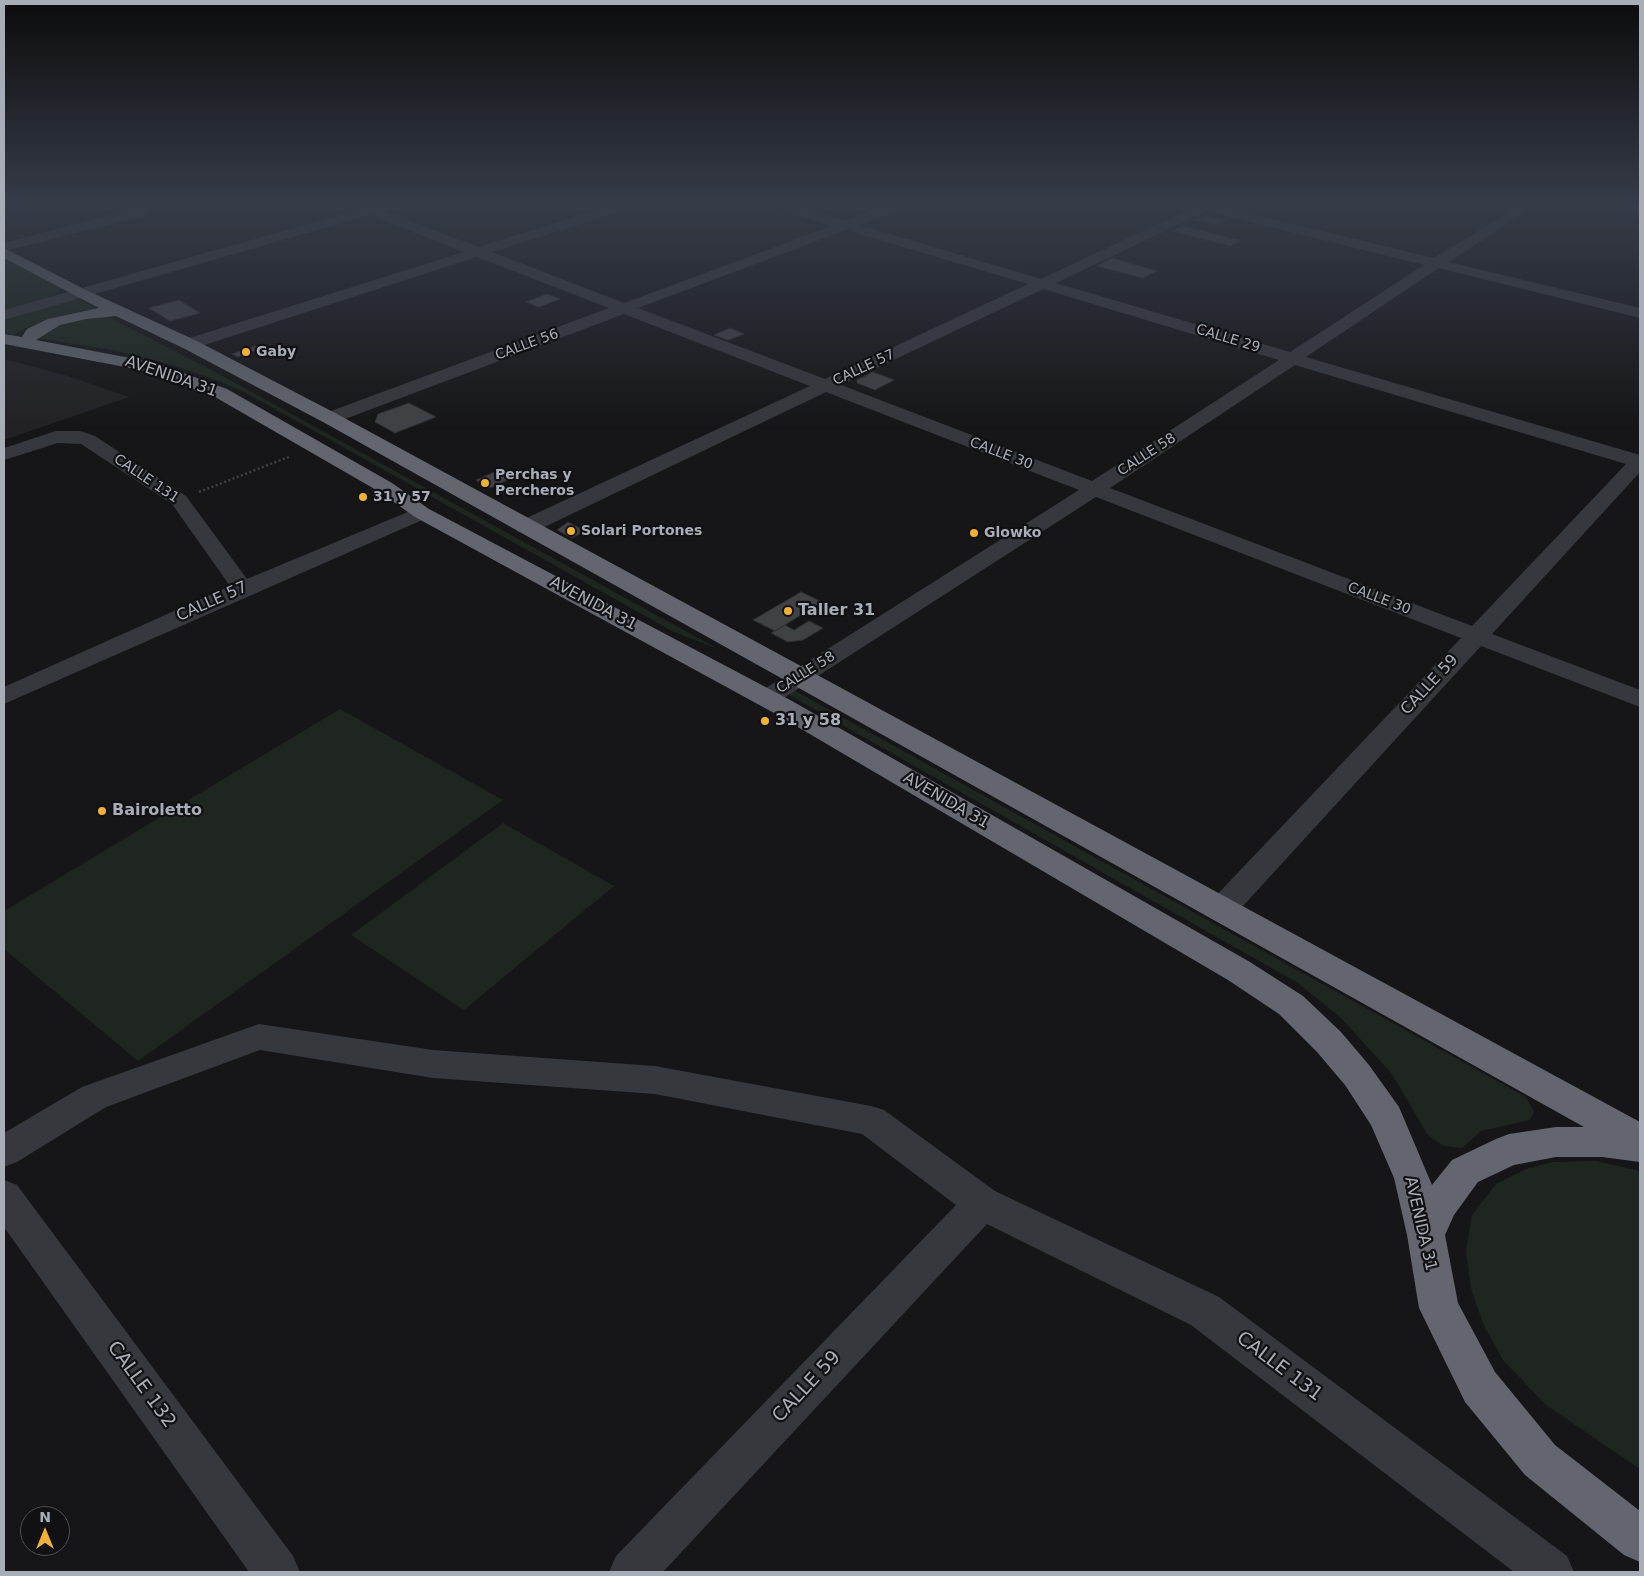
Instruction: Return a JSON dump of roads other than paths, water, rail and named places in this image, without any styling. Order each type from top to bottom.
[{"type":"highway","name":"AVENIDA 31","points":[[59,282],[189,344],[330,418],[1640,1140]]},
{"type":"highway","points":[[26,343],[33,333],[54,322],[86,314],[120,311]]},
{"type":"highway","name":"AVENIDA 31","points":[[4,339],[115,358],[183,377],[221,393],[385,488],[422,513],[767,698],[1230,966],[1291,1005],[1329,1042],[1357,1074],[1386,1118],[1412,1178],[1426,1236],[1433,1284],[1439,1308],[1480,1387],[1540,1460],[1640,1539]]},
{"type":"highway","points":[[1426,1236],[1441,1203],[1465,1171],[1509,1150],[1556,1142],[1602,1142],[1640,1147]]},
{"type":"street","points":[[4,315],[120,282]]},
{"type":"street","points":[[189,344],[385,282]]},
{"type":"street","name":"CALLE 30","points":[[554,282],[1640,699]]},
{"type":"street","name":"CALLE 56","points":[[330,418],[697,282]]},
{"type":"street","name":"CALLE 29","points":[[1034,282],[1640,462]]},
{"type":"street","name":"CALLE 57","points":[[526,527],[1047,282]]},
{"type":"street","name":"CALLE 58","points":[[767,698],[1093,490],[1409,282]]},
{"type":"street","points":[[1512,282],[1640,313]]},
{"type":"street","name":"CALLE 131","points":[[4,454],[48,439],[70,436],[88,440],[180,500],[243,588]]},
{"type":"street","name":"CALLE 59","points":[[1221,910],[1640,462]]},
{"type":"street","name":"CALLE 57","points":[[4,696],[243,588],[422,513]]},
{"type":"street","name":"CALLE 131","points":[[4,1151],[94,1097],[258,1037],[432,1064],[655,1080],[872,1121],[982,1203],[1205,1311],[1551,1572]]},
{"type":"street","name":"CALLE 132","points":[[4,1197],[278,1572]]},
{"type":"street","name":"CALLE 59","points":[[632,1572],[982,1203]]},
{"type":"place","name":"Gaby","points":[[246,352]]},
{"type":"place","name":"Perchas y Percheros","points":[[485,483]]},
{"type":"place","name":"31 y 57","points":[[363,497]]},
{"type":"place","name":"Solari Portones","points":[[571,531]]},
{"type":"place","name":"Glowko","points":[[974,533]]},
{"type":"place","name":"Taller 31","points":[[788,611]]},
{"type":"place","name":"31 y 58","points":[[765,721]]},
{"type":"place","name":"Bairoletto","points":[[102,811]]}]
